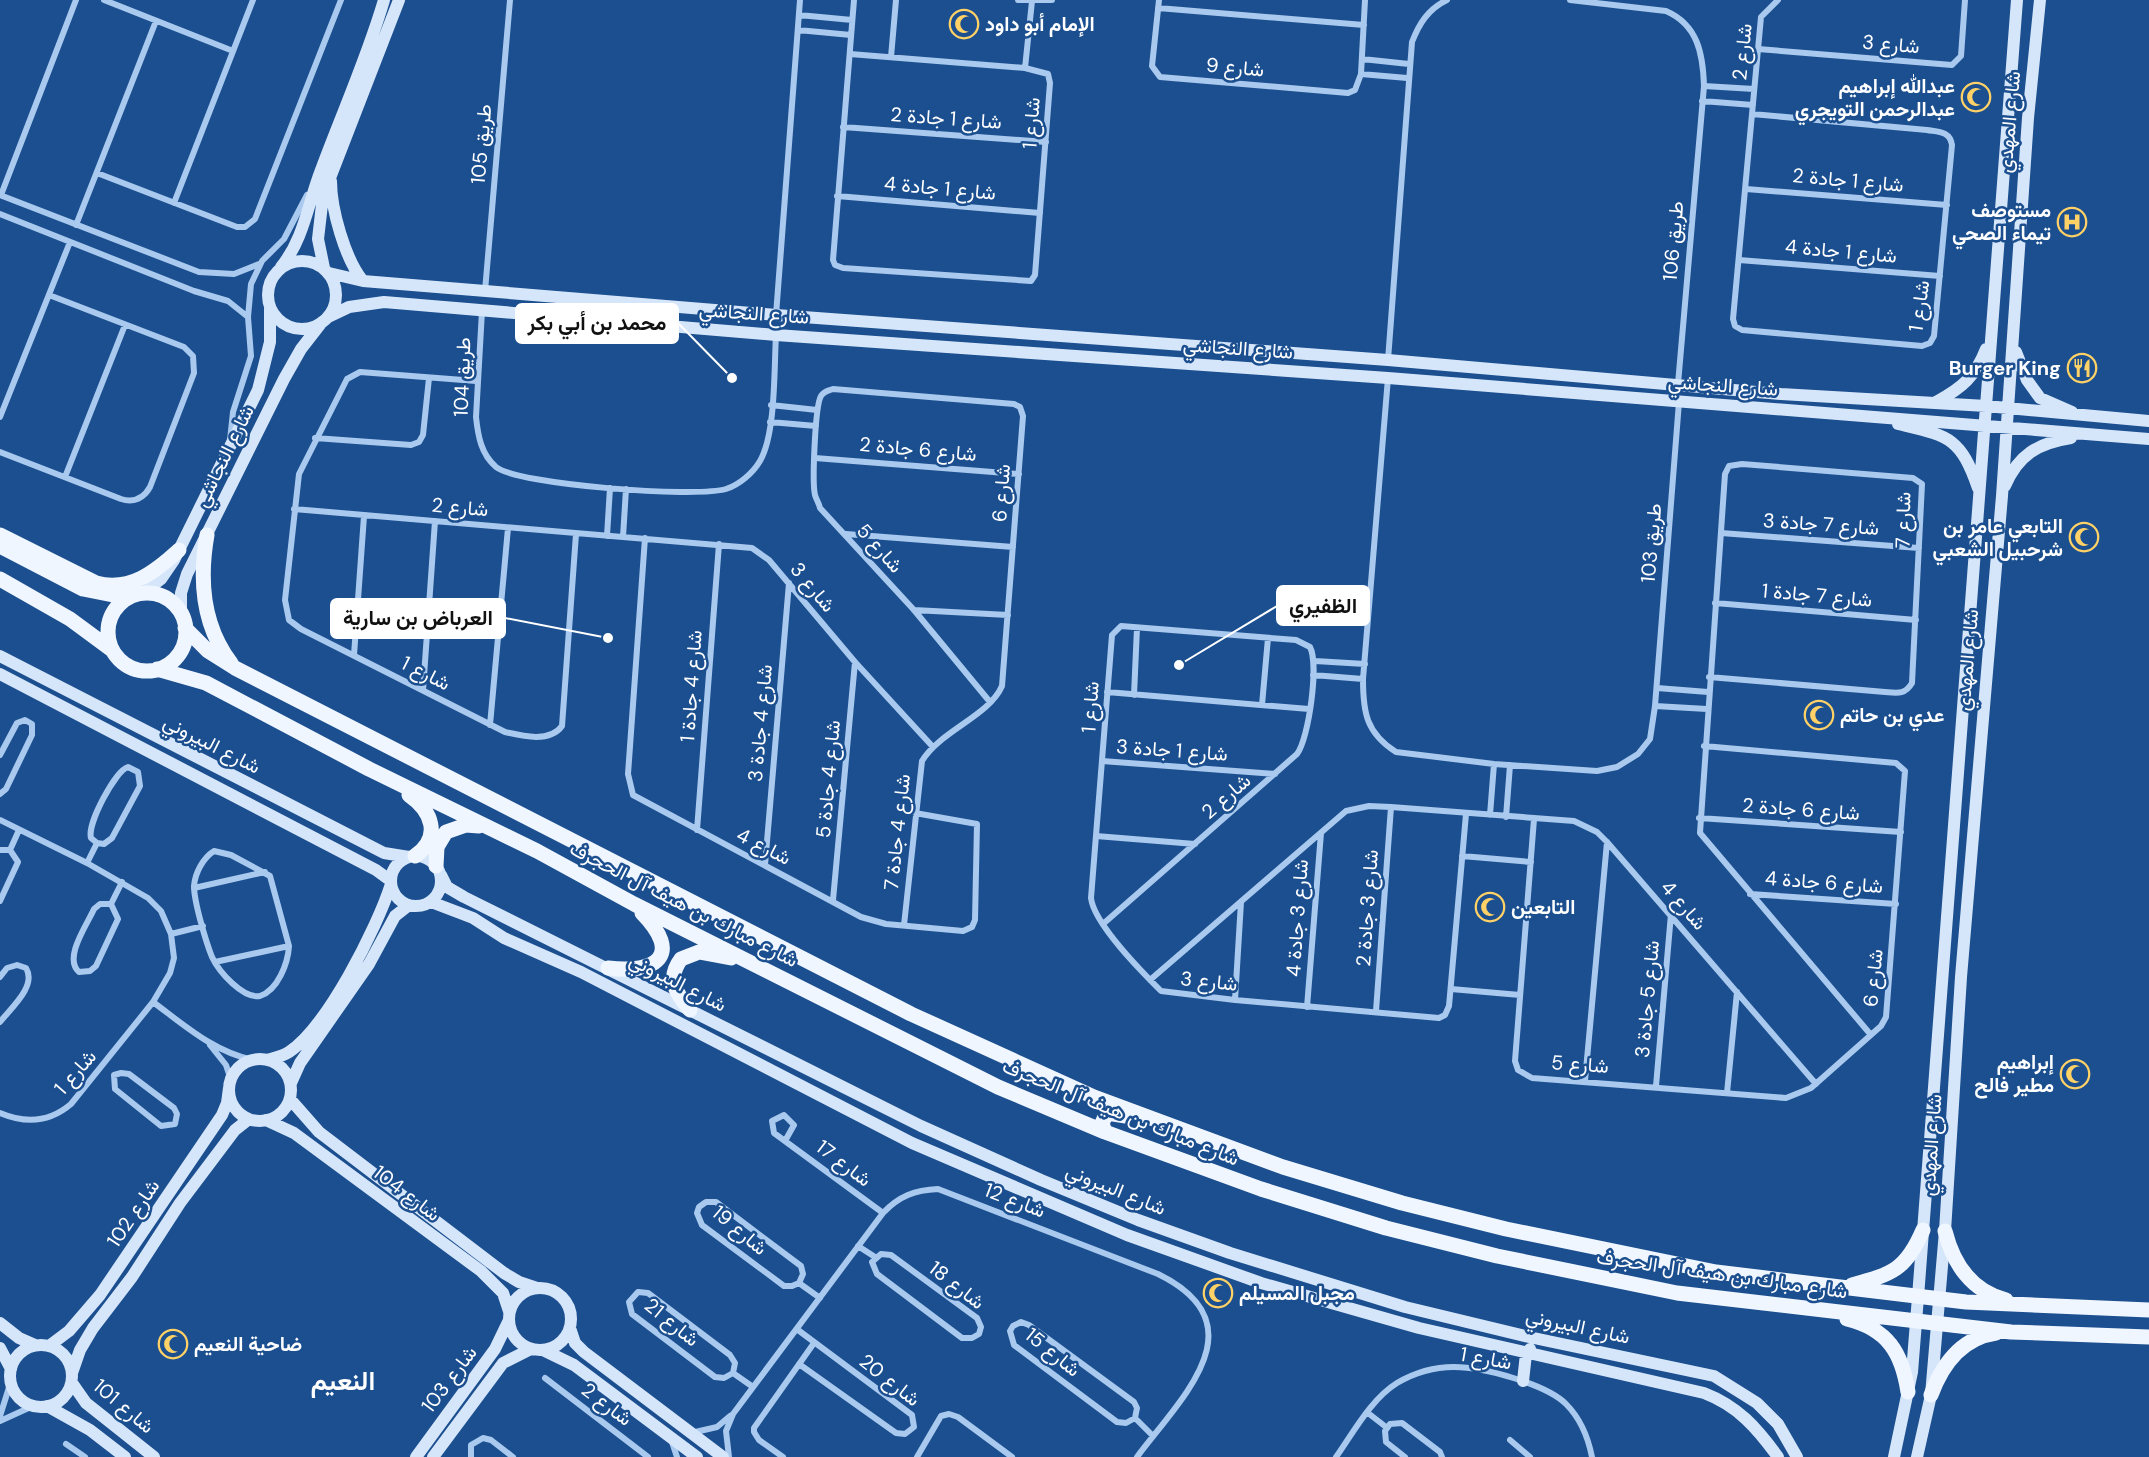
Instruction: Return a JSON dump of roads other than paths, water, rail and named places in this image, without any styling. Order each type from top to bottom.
[{"type":"main road","points":[[384,0],[326,172],[318,225],[326,271],[336,296],[325,320],[308,328],[293,328],[279,321],[270,308],[268,286],[297,243],[326,172],[399,0]]},
{"type":"main road","name":"شارع المهدي","points":[[1894,1457],[1908,1392],[1916,1321],[2017,0]]},
{"type":"main road","name":"شارع المهدي","points":[[1917,1457],[1931,1395],[1945,1231],[1975,799],[2002,496],[2028,118],[2040,0]]},
{"type":"main road","points":[[2013,66],[2014,85],[2023,89],[2032,82]]},
{"type":"main road","points":[[2008,108],[2013,102],[2021,101],[2026,107],[2028,118]]},
{"type":"main road","points":[[326,172],[337,220],[353,266],[363,281]]},
{"type":"main road","points":[[281,267],[302,260],[326,271]]},
{"type":"main road","name":"شارع النجاشي","points":[[326,271],[363,281],[585,300],[1388,360],[1781,394],[1936,402],[2149,421]]},
{"type":"main road","points":[[584,319],[588,310],[585,300]]},
{"type":"main road","name":"شارع النجاشي","points":[[183,621],[183,583],[292,364],[325,320],[360,304],[384,302],[776,335],[1388,378],[2149,439]]},
{"type":"main road","points":[[610,321],[607,310],[613,302]]},
{"type":"main road","name":"شارع النجاشي","points":[[136,596],[161,579],[179,550],[229,448],[263,374],[270,342],[270,308]]},
{"type":"main road","points":[[1936,402],[1965,386],[1975,375],[1990,340]]},
{"type":"main road","points":[[2014,340],[2017,359],[2027,380],[2040,398],[2081,416]]},
{"type":"main road","points":[[1233,368],[1240,356],[1236,349]]},
{"type":"main road","points":[[1262,369],[1257,359],[1264,351]]},
{"type":"main road","points":[[1490,386],[1496,377],[1493,369]]},
{"type":"main road","points":[[1523,372],[1519,380],[1523,389]]},
{"type":"main road","points":[[1862,415],[1932,430],[1953,441],[1966,458],[1979,492]]},
{"type":"main road","points":[[2002,496],[2012,471],[2021,458],[2035,448],[2052,441],[2090,435]]},
{"type":"main road","points":[[0,535],[96,583],[112,586],[137,581],[179,550]]},
{"type":"main road","points":[[207,535],[202,575],[206,614],[215,637],[235,668]]},
{"type":"main road","points":[[0,546],[83,589],[98,594],[165,598],[183,621],[181,650],[171,662],[158,669],[142,670],[128,666],[112,650],[70,619],[0,579]]},
{"type":"main road","points":[[112,650],[108,636],[109,621],[117,607],[136,596]]},
{"type":"main road","name":"شارع مبارك بن هيف آل الحجرف","points":[[183,621],[208,651],[235,668],[966,1040],[1094,1097],[1283,1167],[1402,1203],[1506,1230],[1716,1272],[1939,1299],[2026,1306],[2149,1311]]},
{"type":"main road","name":"شارع البيروني","points":[[0,656],[384,854],[412,856]]},
{"type":"main road","name":"شارع مبارك بن هيف آل الحجرف","points":[[158,669],[206,683],[369,769],[537,851],[634,904],[998,1087],[1105,1131],[1261,1189],[1397,1231],[1588,1277],[1677,1293],[2011,1332],[2149,1337]]},
{"type":"main road","points":[[20,684],[30,680],[28,671]]},
{"type":"main road","name":"شارع البيروني","points":[[0,674],[376,870],[391,882]]},
{"type":"main road","points":[[40,695],[40,686],[49,682]]},
{"type":"main road","points":[[1963,718],[1970,735],[1980,738]]},
{"type":"main road","points":[[369,769],[421,803],[429,813],[432,824],[426,845],[400,862],[393,870],[391,882],[352,970],[296,1046],[287,1054],[267,1060],[253,1060],[244,1064],[230,1084],[231,1101],[238,1112],[249,1119],[266,1120],[285,1109],[290,1099],[291,1083],[300,1063],[369,964],[395,916],[409,905]]},
{"type":"main road","points":[[1959,777],[1968,781],[1975,799]]},
{"type":"main road","points":[[299,830],[308,828],[310,824],[308,815]]},
{"type":"main road","points":[[314,838],[314,829],[323,823]]},
{"type":"main road","points":[[391,882],[397,897],[409,905],[417,906],[430,902],[438,894],[437,847],[446,831],[466,825],[479,826],[537,851]]},
{"type":"main road","points":[[412,856],[423,857],[439,871]]},
{"type":"main road","name":"شارع البيروني","points":[[439,871],[447,887],[464,897],[873,1102],[1041,1180],[1210,1245],[1394,1304],[1528,1337],[1714,1376],[1757,1403],[1778,1424],[1797,1457]]},
{"type":"main road","name":"شارع البيروني","points":[[430,902],[473,918],[502,937],[581,972],[912,1143],[1127,1235],[1228,1271],[1419,1328],[1526,1354],[1639,1377],[1722,1400],[1747,1417],[1778,1457]]},
{"type":"main road","points":[[608,968],[633,971],[643,969],[659,959],[663,941],[655,926],[634,904]]},
{"type":"main road","points":[[690,1010],[675,990],[672,979],[681,959],[699,952],[752,963]]},
{"type":"main road","points":[[945,1059],[959,1062],[968,1057],[969,1047],[966,1040]]},
{"type":"main road","points":[[267,1060],[278,1064],[286,1072],[291,1083]]},
{"type":"main road","name":"شارع 102","points":[[49,1346],[69,1331],[100,1295],[222,1115],[227,1103],[230,1084]]},
{"type":"main road","points":[[840,1106],[850,1100],[850,1090]]},
{"type":"main road","name":"شارع 104","points":[[290,1099],[319,1132],[504,1273],[519,1282],[537,1288]]},
{"type":"main road","points":[[864,1117],[864,1105],[873,1102]]},
{"type":"main road","points":[[1105,1131],[1102,1120],[1110,1113],[1187,1133]]},
{"type":"main road","name":"شارع 102","points":[[72,1378],[80,1350],[93,1328],[132,1277],[180,1203],[236,1130],[249,1119]]},
{"type":"main road","name":"شارع 104","points":[[266,1120],[294,1133],[481,1271],[503,1293],[509,1316]]},
{"type":"main road","points":[[1845,1287],[1886,1275],[1903,1265],[1913,1253],[1923,1230]]},
{"type":"main road","points":[[1945,1231],[1951,1253],[1963,1273],[1971,1281],[1980,1289],[2001,1299],[2026,1306]]},
{"type":"main road","points":[[697,1457],[574,1365],[520,1343],[512,1334],[509,1316],[515,1300],[525,1292],[537,1288],[552,1290],[564,1299],[570,1313],[570,1328],[575,1343],[584,1352],[723,1457]]},
{"type":"main road","points":[[1797,1308],[1855,1321],[1880,1334],[1897,1350],[1904,1368],[1908,1392]]},
{"type":"main road","points":[[2149,1311],[2143,1319],[2142,1326],[2149,1337]]},
{"type":"main road","name":"شارع 103","points":[[416,1457],[495,1349],[509,1316]]},
{"type":"main road","points":[[0,1323],[19,1338],[35,1345],[49,1346],[60,1351],[69,1361],[72,1378],[67,1393],[58,1402],[47,1406],[33,1406],[23,1401],[15,1392],[0,1348]]},
{"type":"main road","points":[[537,1350],[559,1343],[570,1328]]},
{"type":"main road","points":[[1931,1395],[1938,1375],[1951,1357],[1968,1343],[1989,1334],[2011,1332]]},
{"type":"main road","points":[[1523,1381],[1526,1354],[1531,1347],[1528,1337]]},
{"type":"main road","points":[[1541,1357],[1540,1347],[1546,1341]]},
{"type":"main road","points":[[11,1375],[15,1358],[24,1350],[35,1345]]},
{"type":"main road","name":"شارع 103","points":[[433,1457],[503,1364],[537,1350]]},
{"type":"main road","name":"شارع 101","points":[[72,1378],[86,1403],[154,1457]]},
{"type":"main road","name":"شارع 101","points":[[47,1406],[90,1430],[125,1457]]},
{"type":"street","points":[[76,0],[0,195],[199,272],[234,274],[256,266],[284,239],[326,172]]},
{"type":"street","points":[[104,0],[233,51]]},
{"type":"street","points":[[174,203],[253,0]]},
{"type":"street","points":[[97,173],[237,227],[245,227],[252,223],[341,0]]},
{"type":"street","name":"طريق 105","points":[[485,291],[510,0]]},
{"type":"street","points":[[776,315],[800,0]]},
{"type":"street","points":[[849,54],[854,0]]},
{"type":"street","points":[[891,57],[896,0]]},
{"type":"street","points":[[1018,0],[1052,0]]},
{"type":"street","name":"شارع 9","points":[[1159,0],[1152,66],[1160,77],[1348,93],[1355,90],[1361,74]]},
{"type":"street","points":[[1365,0],[1361,74],[1407,78]]},
{"type":"street","points":[[1388,360],[1409,63],[1418,25],[1429,13],[1447,0]]},
{"type":"street","name":"طريق 106","points":[[1570,0],[1649,8],[1677,16],[1696,38],[1703,65],[1704,86],[1678,384]]},
{"type":"street","name":"شارع 2","points":[[1752,114],[1761,17],[1778,0]]},
{"type":"street","name":"شارع 3","points":[[1758,49],[1952,65],[1960,56],[1965,0]]},
{"type":"street","points":[[1025,68],[1032,1]]},
{"type":"street","points":[[1158,9],[1364,25]]},
{"type":"street","points":[[799,15],[852,20]]},
{"type":"street","points":[[76,225],[156,21]]},
{"type":"street","points":[[798,30],[851,35]]},
{"type":"street","name":"شارع 1","points":[[849,54],[891,57],[1025,68],[1044,71],[1050,78],[1035,275],[1031,281],[843,268],[836,265],[833,260],[849,54]]},
{"type":"street","points":[[1362,59],[1409,63]]},
{"type":"street","points":[[1704,86],[1754,89]]},
{"type":"street","points":[[1702,101],[1753,105]]},
{"type":"street","name":"شارع 1","points":[[1752,114],[1945,133],[1951,138],[1947,205],[1933,341],[1926,345],[1911,345],[1742,330],[1735,326],[1733,319],[1752,114]]},
{"type":"street","name":"شارع 1 جادة 2","points":[[843,127],[1046,142]]},
{"type":"street","name":"شارع 1 جادة 2","points":[[1746,189],[1947,205]]},
{"type":"street","name":"شارع 1 جادة 4","points":[[837,196],[1040,213]]},
{"type":"street","points":[[0,214],[194,291],[228,301],[248,317]]},
{"type":"street","points":[[0,417],[70,242]]},
{"type":"street","name":"شارع 1 جادة 4","points":[[1739,260],[1940,276]]},
{"type":"street","points":[[229,448],[233,412],[251,356],[248,317],[251,284],[262,261]]},
{"type":"street","points":[[0,452],[126,501],[141,498],[150,487],[194,373],[195,365],[190,353],[184,347],[49,294]]},
{"type":"street","name":"طريق 104","points":[[482,311],[476,381],[478,435],[487,458],[497,468],[524,478],[610,488],[706,492],[736,485],[760,461],[767,444],[776,335]]},
{"type":"street","points":[[65,477],[125,325]]},
{"type":"street","name":"شارع 1","points":[[476,381],[360,372],[347,379],[315,438],[299,474],[286,612],[290,620],[301,629],[490,725],[520,736],[554,734],[562,726],[576,534]]},
{"type":"street","points":[[315,438],[411,445],[419,442],[423,435],[429,378]]},
{"type":"street","name":"طريق 103","points":[[1388,378],[1363,679],[1365,720],[1382,744],[1396,752],[1494,764],[1597,771],[1617,767],[1633,758],[1650,739],[1657,688],[1679,402]]},
{"type":"street","name":"شارع 6","points":[[824,392],[833,389],[1014,404],[1020,407],[1023,416],[1002,686],[990,702],[933,747]]},
{"type":"street","name":"شارع 5","points":[[824,392],[819,398],[816,426],[814,493],[820,508],[914,610],[990,702]]},
{"type":"street","points":[[771,405],[817,410]]},
{"type":"street","points":[[770,422],[816,426]]},
{"type":"street","name":"شارع 6 جادة 2","points":[[815,458],[1018,474]]},
{"type":"street","name":"شارع 7","points":[[1742,464],[1913,478],[1922,484],[1912,683],[1902,693],[1709,677],[1720,532],[1725,474],[1729,466],[1742,464]]},
{"type":"street","points":[[607,536],[610,488]]},
{"type":"street","points":[[623,537],[626,489]]},
{"type":"street","name":"شارع 2","points":[[294,509],[623,537]]},
{"type":"street","points":[[354,655],[363,516]]},
{"type":"street","points":[[423,690],[435,521]]},
{"type":"street","points":[[490,725],[508,528]]},
{"type":"street","name":"شارع 7 جادة 3","points":[[1720,532],[1919,548]]},
{"type":"street","points":[[846,534],[1013,547]]},
{"type":"street","name":"شارع 3","points":[[623,537],[752,548],[769,560],[855,662],[933,747]]},
{"type":"street","name":"شارع 4","points":[[645,538],[627,774],[629,787],[639,801],[861,916],[904,925],[963,931],[972,927],[975,920],[979,829],[977,824],[915,813]]},
{"type":"street","name":"شارع 4 جادة 1","points":[[697,830],[719,544]]},
{"type":"street","name":"شارع 4 جادة 3","points":[[765,866],[789,583]]},
{"type":"street","name":"شارع 7 جادة 1","points":[[1715,603],[1916,620]]},
{"type":"street","points":[[914,610],[1008,615]]},
{"type":"street","name":"شارع 1","points":[[1150,980],[1103,924],[1092,906],[1091,898],[1112,635],[1121,627],[1304,642],[1310,647],[1315,661]]},
{"type":"street","points":[[1134,695],[1137,628]]},
{"type":"street","points":[[1262,705],[1268,638]]},
{"type":"street","points":[[1315,661],[1365,664]]},
{"type":"street","name":"شارع 2","points":[[1103,924],[1276,774],[1303,747],[1315,661]]},
{"type":"street","name":"شارع 4 جادة 5","points":[[833,900],[855,662]]},
{"type":"street","points":[[1313,675],[1363,679]]},
{"type":"street","name":"شارع 6","points":[[1704,746],[1896,763],[1905,771],[1886,1017],[1881,1026],[1871,1035],[1702,839],[1699,818],[1704,746],[1707,709],[1709,677]]},
{"type":"street","points":[[1657,688],[1708,692]]},
{"type":"street","points":[[1107,692],[1309,709]]},
{"type":"street","points":[[1655,706],[1707,709]]},
{"type":"street","points":[[0,755],[17,723],[25,720],[32,724],[32,735],[6,789],[0,794]]},
{"type":"street","name":"شارع 4 جادة 7","points":[[904,925],[922,761],[933,747]]},
{"type":"street","name":"شارع 1 جادة 3","points":[[1102,761],[1276,774]]},
{"type":"street","points":[[1490,815],[1494,764]]},
{"type":"street","points":[[1506,817],[1510,765]]},
{"type":"street","points":[[134,768],[141,777],[140,786],[112,838],[104,844],[97,843],[91,838],[90,827],[118,773],[122,769],[134,768]]},
{"type":"street","name":"شارع 3","points":[[1466,814],[1451,989],[1447,1012],[1439,1018],[1168,993],[1150,980],[1352,809],[1391,807],[1490,815]]},
{"type":"street","name":"شارع 3 جادة 2","points":[[1376,1011],[1391,807]]},
{"type":"street","name":"شارع 4","points":[[1490,815],[1585,825],[1597,832],[1671,914],[1816,1084]]},
{"type":"street","name":"شارع 6 جادة 2","points":[[1699,818],[1901,832]]},
{"type":"street","name":"شارع 5","points":[[1534,819],[1515,1061],[1518,1070],[1532,1078],[1786,1098],[1804,1093],[1871,1035]]},
{"type":"street","name":"شارع 1","points":[[0,820],[87,863],[122,882],[155,904],[169,925],[174,958],[170,973],[153,1002],[82,1092],[60,1113],[29,1121],[0,1113]]},
{"type":"street","points":[[10,850],[19,830]]},
{"type":"street","name":"شارع 3 جادة 4","points":[[1307,1007],[1321,833]]},
{"type":"street","points":[[1096,836],[1195,844]]},
{"type":"street","points":[[1585,1081],[1607,842]]},
{"type":"street","points":[[87,863],[97,843]]},
{"type":"street","points":[[0,850],[10,850],[17,858],[17,866],[0,901]]},
{"type":"street","points":[[214,851],[231,855],[265,872],[273,881],[289,945],[286,963],[280,975],[266,994],[260,996],[245,992],[215,962],[194,888],[204,860],[214,851]]},
{"type":"street","points":[[1462,856],[1531,862]]},
{"type":"street","points":[[194,888],[265,872]]},
{"type":"street","points":[[111,904],[122,882]]},
{"type":"street","name":"شارع 6 جادة 4","points":[[1750,894],[1896,904]]},
{"type":"street","points":[[1235,1000],[1241,902]]},
{"type":"street","points":[[111,904],[118,919],[96,966],[90,971],[79,972],[74,965],[73,955],[90,918],[97,906],[111,904]]},
{"type":"street","name":"شارع 5 جادة 3","points":[[1656,1086],[1671,914]]},
{"type":"street","points":[[171,933],[203,926]]},
{"type":"street","points":[[215,962],[289,945]]},
{"type":"street","points":[[0,977],[7,968],[17,965],[26,968],[30,978],[26,988],[0,1022]]},
{"type":"street","points":[[1451,989],[1520,995]]},
{"type":"street","points":[[1727,1093],[1737,991]]},
{"type":"street","points":[[153,1002],[206,1041],[230,1054],[253,1060]]},
{"type":"street","points":[[206,1041],[226,1065],[230,1084]]},
{"type":"street","points":[[103,1066],[114,1075],[129,1074],[174,1108],[177,1114],[175,1124],[161,1126],[115,1089],[114,1075]]},
{"type":"street","name":"شارع 17","points":[[785,1141],[883,1213]]},
{"type":"street","name":"شارع 12","points":[[691,1433],[717,1427],[733,1413],[894,1201],[907,1194],[938,1190],[1178,1283],[1200,1307],[1208,1341],[1207,1358],[1192,1388],[1137,1457]]},
{"type":"street","name":"شارع 19","points":[[706,1202],[716,1202],[801,1266],[803,1274],[799,1283],[789,1287],[784,1286],[702,1225],[697,1213],[699,1207],[706,1202]]},
{"type":"street","name":"شارع 18","points":[[858,1246],[875,1257],[888,1254],[901,1262],[977,1318],[981,1327],[979,1334],[972,1338],[962,1338],[877,1274],[873,1266],[875,1257]]},
{"type":"street","name":"شارع 19","points":[[799,1283],[820,1298]]},
{"type":"street","name":"شارع 21","points":[[638,1292],[648,1293],[730,1355],[735,1367],[733,1373],[724,1378],[715,1377],[632,1314],[629,1307],[631,1298],[638,1292]]},
{"type":"street","name":"شارع 15","points":[[1021,1322],[1029,1324],[1134,1402],[1137,1408],[1135,1419],[1126,1423],[1117,1422],[1014,1346],[1009,1336],[1012,1326],[1021,1322]]},
{"type":"street","name":"شارع 20","points":[[798,1330],[912,1415],[915,1424],[912,1430],[905,1434],[896,1433],[799,1364]]},
{"type":"street","points":[[783,1457],[759,1440],[754,1428],[814,1343]]},
{"type":"street","name":"شارع 1","points":[[1336,1457],[1368,1413],[1396,1384],[1434,1369],[1455,1367],[1540,1386],[1566,1404],[1584,1428],[1592,1457]]},
{"type":"street","name":"شارع 21","points":[[733,1373],[753,1387]]},
{"type":"street","points":[[0,1416],[11,1375]]},
{"type":"street","name":"شارع 2","points":[[545,1378],[648,1457]]},
{"type":"street","points":[[0,1421],[33,1406]]},
{"type":"street","name":"شارع 12","points":[[729,1457],[726,1431],[733,1413]]},
{"type":"street","points":[[1368,1413],[1386,1427]]},
{"type":"street","points":[[917,1457],[941,1416],[949,1414],[958,1417],[1012,1457]]},
{"type":"street","name":"شارع 15","points":[[1135,1419],[1153,1436]]},
{"type":"street","points":[[1386,1427],[1396,1422],[1402,1423],[1440,1452],[1442,1457]]},
{"type":"street","points":[[1386,1427],[1386,1442],[1405,1457]]},
{"type":"street","points":[[669,1436],[677,1451],[677,1457]]},
{"type":"street","points":[[471,1457],[471,1445],[483,1438],[491,1440],[513,1457]]},
{"type":"street","points":[[1510,1440],[1530,1457]]},
{"type":"street","points":[[66,1444],[85,1457]]},
{"type":"place","name":"الإمام أبو داود","points":[[964,24]]},
{"type":"place","name":"عبدالله إبراهيم عبدالرحمن التويجري","points":[[1976,97]]},
{"type":"place","name":"مستوصف تيماء الصحي","points":[[2072,222]]},
{"type":"place","name":"Burger King","points":[[2082,368]]},
{"type":"place","name":"محمد بن أبي بكر","points":[[732,378]]},
{"type":"place","name":"التابعي عامر بن شرحبيل الشعبي","points":[[2084,537]]},
{"type":"place","name":"العرباض بن سارية","points":[[608,638]]},
{"type":"place","name":"الظفيري","points":[[1179,665]]},
{"type":"place","name":"عدي بن حاتم","points":[[1819,715]]},
{"type":"place","name":"التابعين","points":[[1490,907]]},
{"type":"place","name":"إبراهيم مطير فالح","points":[[2075,1074]]},
{"type":"place","name":"مجبل المسيلم","points":[[1218,1293]]},
{"type":"place","name":"ضاحية النعيم","points":[[173,1344]]},
{"type":"district","name":"النعيم","points":[[343,1381]]}]
